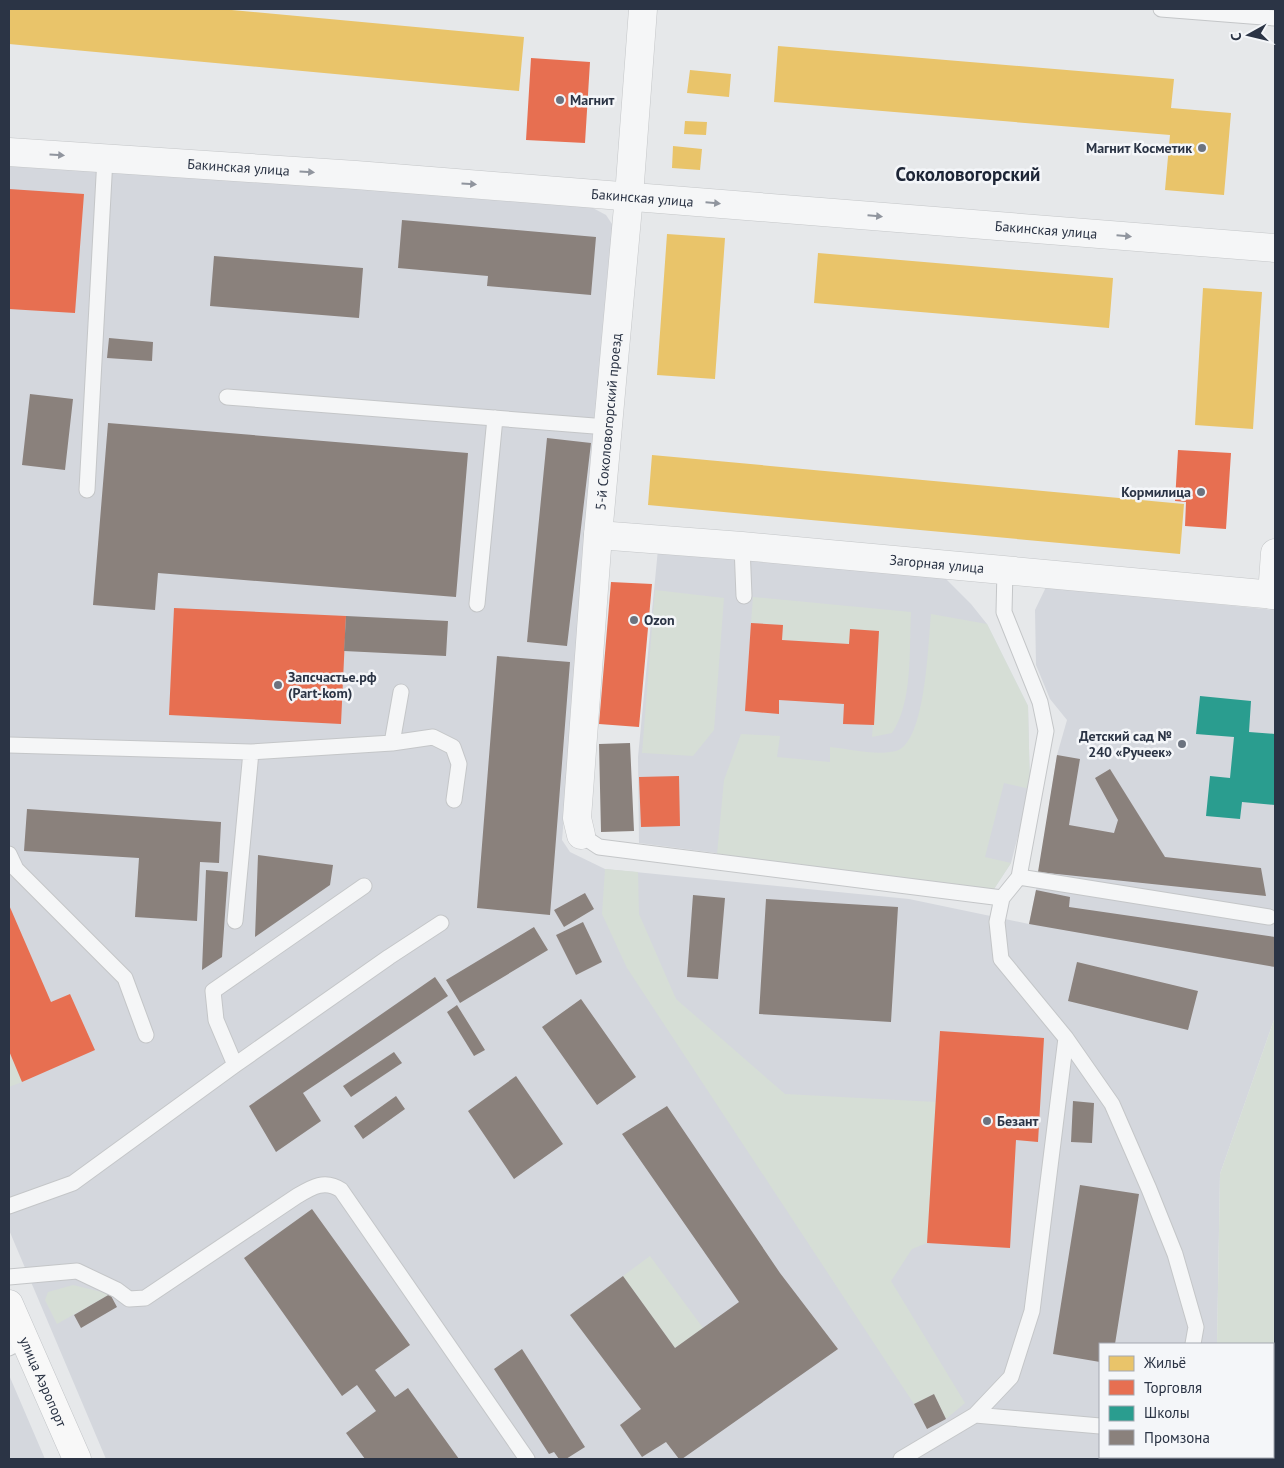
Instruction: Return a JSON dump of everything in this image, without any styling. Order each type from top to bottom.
[{"type":"main road","name":"улица Аэропорт","points":[[9,1304],[17,1344],[77,1459]]},
{"type":"street","name":"5-й Соколовогорский проезд","points":[[581,835],[577,818],[598,536],[629,196],[643,9]]},
{"type":"street","name":"Бакинская улица","points":[[9,152],[629,196],[1275,248]]},
{"type":"street","name":"Загорная улица","points":[[598,536],[742,546],[1274,595]]},
{"type":"street","points":[[1274,595],[1275,553]]},
{"type":"lane","points":[[1161,9],[1275,18]]},
{"type":"lane","points":[[87,490],[105,158]]},
{"type":"lane","points":[[227,397],[607,426]]},
{"type":"lane","points":[[477,604],[495,418]]},
{"type":"lane","points":[[742,546],[744,596]]},
{"type":"lane","points":[[1005,570],[1004,612],[1040,702],[1046,731],[1019,876],[1002,898],[997,922],[1001,959],[1066,1038],[1112,1104],[1175,1254],[1196,1327],[1193,1343]]},
{"type":"lane","points":[[392,743],[401,692]]},
{"type":"lane","points":[[9,745],[251,752],[392,743],[433,737],[453,747],[459,764],[454,800]]},
{"type":"lane","points":[[235,921],[251,752]]},
{"type":"lane","points":[[581,835],[599,847],[1002,898]]},
{"type":"lane","points":[[9,854],[16,870],[125,978],[146,1035]]},
{"type":"lane","points":[[1019,876],[1268,917]]},
{"type":"lane","points":[[235,1065],[216,1020],[213,991],[364,886]]},
{"type":"lane","points":[[9,1206],[73,1183],[235,1065],[389,957],[441,923]]},
{"type":"lane","points":[[901,1459],[975,1415],[1011,1377],[1032,1310],[1066,1038]]},
{"type":"lane","points":[[9,1277],[77,1270],[117,1290],[129,1299],[145,1298],[297,1196],[315,1186],[332,1184],[341,1190],[527,1459]]},
{"type":"lane","points":[[975,1415],[1099,1426]]},
{"type":"shaded area","points":[[9,162],[591,207],[606,215],[614,227],[562,840],[570,852],[605,869],[909,899],[1029,924],[1057,755],[1067,720],[1050,699],[1036,665],[1035,610],[1046,587],[1275,610],[1275,1017],[1220,1174],[1217,1343],[1099,1343],[1099,1458],[1274,1458],[1274,1456],[1275,1459],[106,1459],[9,1230]]},
{"type":"shaded area","points":[[658,549],[944,577],[971,604],[987,624],[1028,706],[1030,789],[1011,863],[994,889],[639,843],[638,757]]},
{"type":"shaded area","points":[[655,590],[724,598],[714,730],[693,756],[642,753]]},
{"type":"shaded area","points":[[753,597],[911,612],[907,691],[899,720],[892,733],[872,737],[879,631],[849,644],[782,640],[783,625],[751,623]]},
{"type":"shaded area","points":[[931,614],[987,624],[1028,706],[1030,789],[1004,783],[985,857],[1011,863],[994,889],[717,854],[724,780],[741,734],[780,736],[777,757],[830,762],[830,747],[880,753],[896,751],[906,744],[914,730],[924,690]]},
{"type":"shaded area","points":[[605,869],[638,872],[639,914],[676,999],[785,1094],[936,1102],[927,1243],[912,1249],[891,1281],[965,1403],[946,1419],[934,1394],[914,1404],[627,968],[602,914]]},
{"type":"shaded area","points":[[1275,1017],[1275,1457],[1274,1343],[1217,1343],[1220,1174]]},
{"type":"shaded area","points":[[9,1051],[22,1082],[9,1087]]},
{"type":"shaded area","points":[[650,1256],[703,1328],[675,1348],[623,1276]]},
{"type":"shaded area","points":[[73,1285],[110,1294],[57,1324],[45,1300],[48,1292]]},
{"type":"shaded area","points":[[9,1375],[45,1459],[9,1459]]},
{"type":"building: Жильё","points":[[9,9],[221,9],[524,37],[519,91],[9,44]]},
{"type":"building: Жильё","points":[[778,46],[1174,79],[1171,108],[1231,113],[1224,195],[1165,190],[1170,135],[774,102]]},
{"type":"building: Жильё","points":[[690,70],[731,74],[729,97],[687,93]]},
{"type":"building: Жильё","points":[[685,121],[707,122],[706,135],[684,134]]},
{"type":"building: Жильё","points":[[673,146],[702,149],[700,170],[672,168]]},
{"type":"building: Жильё","points":[[667,234],[725,238],[715,379],[657,375]]},
{"type":"building: Жильё","points":[[818,253],[1113,278],[1109,328],[814,303]]},
{"type":"building: Жильё","points":[[1203,288],[1262,292],[1253,429],[1195,425]]},
{"type":"building: Жильё","points":[[652,455],[1184,504],[1180,554],[648,505]]},
{"type":"building: Торговля","points":[[531,58],[590,62],[585,143],[526,140]]},
{"type":"building: Торговля","points":[[9,189],[84,194],[75,313],[9,309]]},
{"type":"building: Торговля","points":[[1178,450],[1231,453],[1226,529],[1185,526],[1186,502],[1175,501]]},
{"type":"building: Торговля","points":[[611,582],[652,584],[639,727],[599,724]]},
{"type":"building: Торговля","points":[[174,608],[346,616],[341,724],[169,715]]},
{"type":"building: Торговля","points":[[751,623],[783,625],[782,640],[849,644],[850,629],[879,631],[874,725],[843,724],[844,704],[779,700],[779,714],[745,711]]},
{"type":"building: Торговля","points":[[679,776],[680,826],[641,827],[639,777]]},
{"type":"building: Торговля","points":[[9,905],[51,1002],[70,994],[95,1050],[22,1082],[9,1051]]},
{"type":"building: Торговля","name":"Безант","points":[[940,1031],[1044,1038],[1038,1142],[1016,1140],[1010,1248],[927,1243]]},
{"type":"building: Школы","points":[[1200,696],[1251,701],[1249,732],[1275,734],[1275,805],[1242,802],[1240,819],[1206,816],[1210,776],[1230,778],[1234,737],[1196,734]]},
{"type":"building: Промзона","points":[[402,220],[596,237],[591,295],[487,286],[488,276],[398,268]]},
{"type":"building: Промзона","points":[[214,256],[363,268],[359,318],[210,306]]},
{"type":"building: Промзона","points":[[109,338],[153,342],[152,361],[107,358]]},
{"type":"building: Промзона","points":[[30,394],[73,399],[65,470],[22,465]]},
{"type":"building: Промзона","points":[[108,423],[468,453],[456,597],[158,573],[155,610],[93,605]]},
{"type":"building: Промзона","points":[[547,438],[591,443],[567,646],[527,642]]},
{"type":"building: Промзона","points":[[346,616],[448,621],[446,656],[344,651]]},
{"type":"building: Промзона","points":[[497,656],[570,662],[550,915],[477,908]]},
{"type":"building: Промзона","points":[[630,743],[634,831],[601,832],[599,744]]},
{"type":"building: Промзона","points":[[1057,755],[1080,759],[1069,825],[1114,833],[1118,820],[1095,778],[1110,769],[1165,857],[1261,868],[1266,896],[1038,872]]},
{"type":"building: Промзона","points":[[27,809],[221,822],[219,863],[200,862],[197,921],[135,917],[139,858],[24,851]]},
{"type":"building: Промзона","points":[[258,855],[333,865],[330,885],[255,937]]},
{"type":"building: Промзона","points":[[206,870],[228,872],[222,957],[202,970]]},
{"type":"building: Промзона","points":[[1036,890],[1070,897],[1069,907],[1275,937],[1275,967],[1029,924]]},
{"type":"building: Промзона","points":[[585,893],[594,909],[564,927],[554,910]]},
{"type":"building: Промзона","points":[[693,895],[725,898],[718,979],[687,977]]},
{"type":"building: Промзона","points":[[766,899],[898,907],[891,1022],[759,1014]]},
{"type":"building: Промзона","points":[[583,922],[602,962],[576,975],[556,935]]},
{"type":"building: Промзона","points":[[534,927],[548,950],[460,1003],[446,980]]},
{"type":"building: Промзона","points":[[1077,962],[1198,991],[1188,1030],[1068,1001]]},
{"type":"building: Промзона","points":[[435,977],[448,996],[303,1093],[321,1121],[276,1152],[249,1106]]},
{"type":"building: Промзона","points":[[581,999],[636,1077],[597,1105],[542,1027]]},
{"type":"building: Промзона","points":[[457,1005],[485,1050],[474,1056],[447,1012]]},
{"type":"building: Промзона","points":[[394,1052],[402,1063],[351,1097],[343,1086]]},
{"type":"building: Промзона","points":[[516,1076],[563,1144],[514,1179],[468,1111]]},
{"type":"building: Промзона","points":[[396,1096],[405,1109],[363,1139],[354,1126]]},
{"type":"building: Промзона","points":[[1073,1101],[1094,1103],[1092,1143],[1071,1142]]},
{"type":"building: Промзона","points":[[667,1106],[780,1273],[838,1349],[682,1459],[679,1459],[666,1442],[642,1457],[620,1425],[641,1409],[570,1315],[623,1276],[675,1348],[739,1302],[622,1134]]},
{"type":"building: Промзона","points":[[1080,1185],[1139,1194],[1115,1343],[1099,1343],[1099,1362],[1053,1354]]},
{"type":"building: Промзона","points":[[312,1209],[410,1345],[375,1370],[395,1397],[408,1388],[459,1459],[365,1459],[346,1433],[376,1411],[357,1385],[342,1396],[244,1258]]},
{"type":"building: Промзона","points":[[110,1294],[117,1307],[81,1328],[74,1315]]},
{"type":"building: Промзона","points":[[522,1349],[585,1447],[566,1459],[559,1459],[554,1452],[549,1454],[494,1369]]},
{"type":"building: Промзона","points":[[934,1394],[946,1419],[927,1429],[914,1404]]},
{"type":"place","name":"Магнит","points":[[560,100]]},
{"type":"place","name":"Магнит Косметик","points":[[1202,148]]},
{"type":"place","name":"Кормилица","points":[[1201,492]]},
{"type":"place","name":"Ozon","points":[[634,620]]},
{"type":"place","name":"Запсчастье.рф (Part-kom)","points":[[278,685]]},
{"type":"place","name":"Детский сад № 240 «Ручеек»","points":[[1182,744]]},
{"type":"place","name":"Безант","points":[[987,1121]]},
{"type":"district","name":"Соколовогорский","points":[[968,174]]}]
